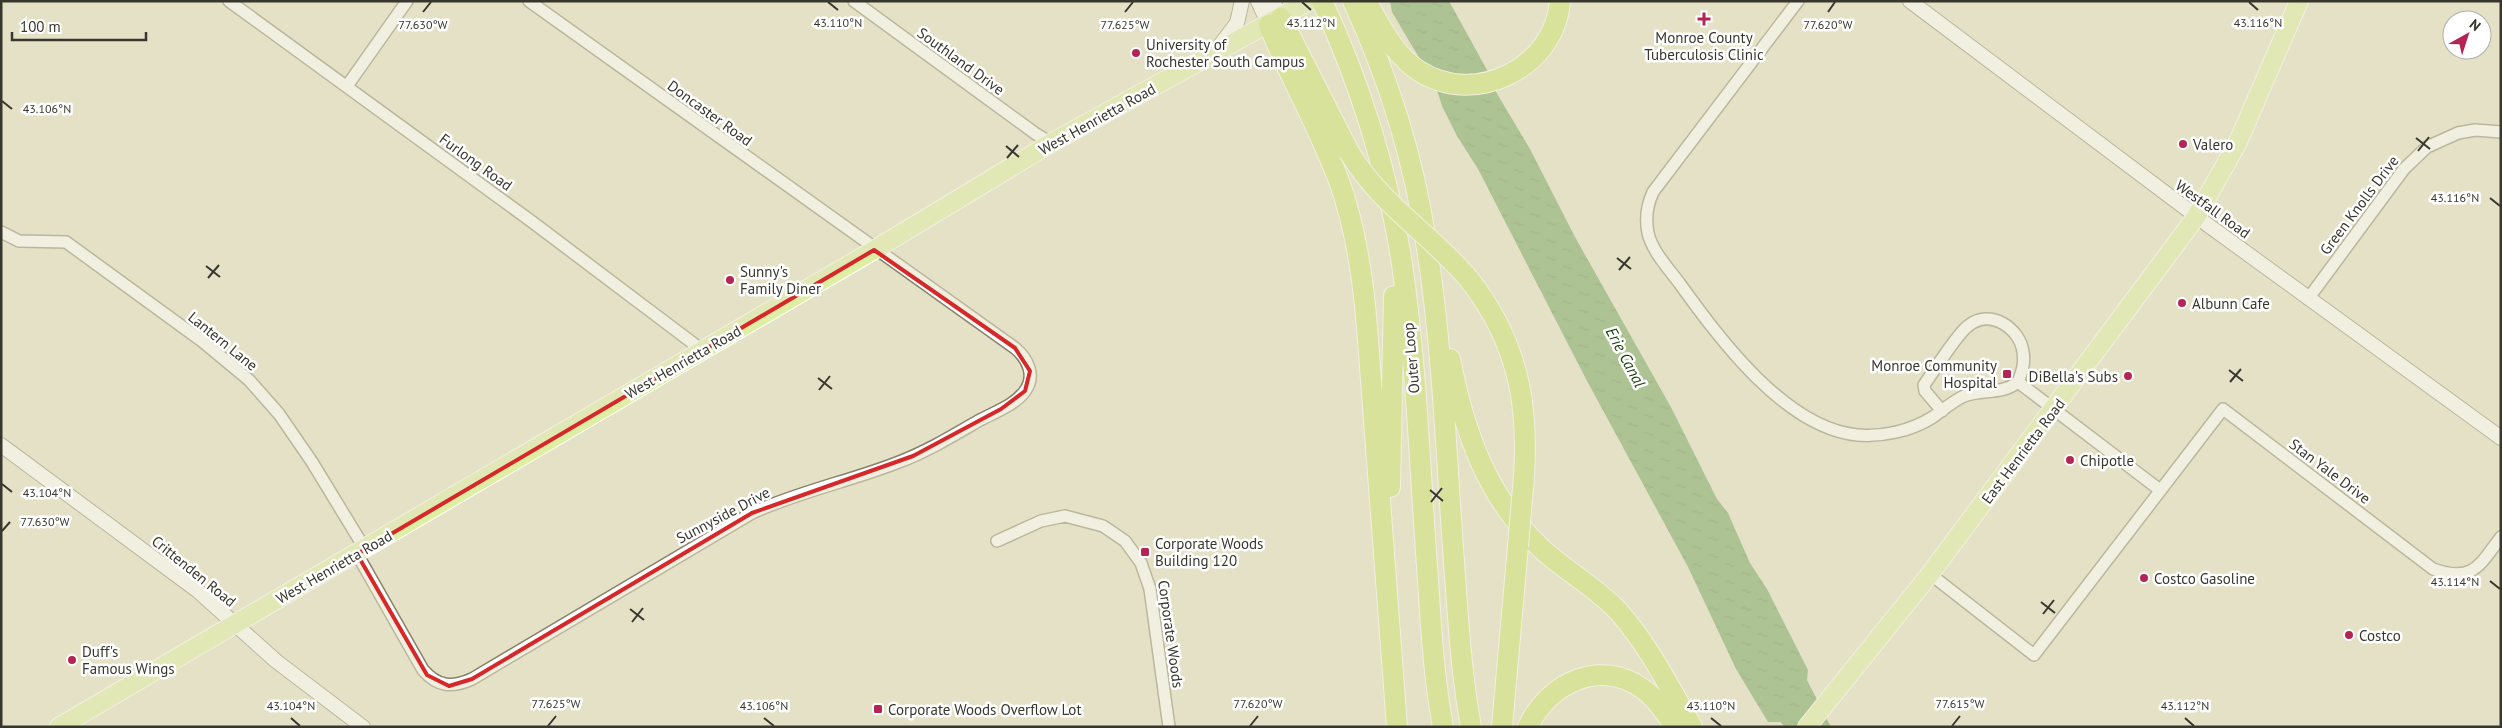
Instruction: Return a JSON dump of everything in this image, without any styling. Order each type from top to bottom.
[{"type":"highway","name":"Outer Loop","points":[[1322,1],[1364,106],[1393,216],[1409,330],[1431,626],[1443,727]]},
{"type":"highway","name":"Outer Loop","points":[[1353,1],[1379,66],[1400,128],[1420,208],[1428,257],[1437,331],[1458,627],[1471,727]]},
{"type":"highway","points":[[1366,1],[1395,48],[1409,63],[1424,74],[1440,81],[1458,84],[1482,84],[1501,79],[1518,70],[1534,58],[1549,38],[1558,13],[1560,1]]},
{"type":"highway","points":[[1279,14],[1349,152],[1380,194],[1447,254],[1468,278],[1495,319],[1519,383],[1524,408],[1527,441],[1502,727]]},
{"type":"highway","points":[[1279,14],[1334,168],[1357,246],[1366,310],[1398,727]]},
{"type":"highway","points":[[1389,609],[1395,328],[1393,216]]},
{"type":"highway","points":[[1428,257],[1462,411],[1476,454],[1489,481],[1512,516],[1535,542],[1596,590],[1626,621],[1653,660],[1692,727]]},
{"type":"highway","points":[[1528,727],[1540,706],[1551,694],[1573,681],[1597,675],[1621,678],[1642,688],[1661,707],[1675,727]]},
{"type":"main road","name":"West Henrietta Road","points":[[60,727],[874,250],[1051,143],[1207,57],[1279,14],[1309,1]]},
{"type":"main road","name":"East Henrietta Road","points":[[1807,727],[1930,574],[2054,410],[2196,216],[2238,142],[2299,1]]},
{"type":"street","name":"Furlong Road","points":[[229,1],[347,86],[702,350]]},
{"type":"street","points":[[347,86],[407,1]]},
{"type":"street","name":"Doncaster Road","points":[[529,1],[874,250]]},
{"type":"street","name":"Southland Drive","points":[[854,1],[1051,143]]},
{"type":"street","points":[[1207,57],[1234,28],[1241,12],[1242,1]]},
{"type":"street","points":[[1258,1],[1279,14]]},
{"type":"street","points":[[1798,1],[1660,181],[1648,203],[1648,235],[1658,254],[1730,351],[1777,395],[1811,420],[1856,434],[1878,434],[1917,426],[1942,411],[1964,396],[2009,389],[2018,382],[2023,369],[2024,352],[2020,340],[2012,329],[1994,320],[1980,320],[1968,326],[1924,385],[1925,390],[1942,411]]},
{"type":"street","name":"Westfall Road","points":[[1910,1],[2196,216],[2501,438]]},
{"type":"street","name":"Green Knolls Drive","points":[[2308,298],[2404,169],[2421,152],[2440,139],[2458,133],[2475,130],[2501,132]]},
{"type":"street","name":"Lantern Lane","points":[[1,232],[19,241],[66,242],[202,341],[249,380],[279,414],[312,462],[361,552]]},
{"type":"street","name":"Sunnyside Drive","points":[[361,552],[423,670],[437,683],[455,686],[472,679],[752,513],[795,495],[864,475],[913,456],[1021,396],[1029,384],[1030,377],[1028,363],[1021,353],[874,250]]},
{"type":"street","points":[[2018,382],[2160,490]]},
{"type":"street","name":"Stan Yale Drive","points":[[1930,574],[2034,655],[2223,409],[2433,569],[2448,574],[2464,575],[2476,568],[2501,537]]},
{"type":"street","name":"Crittenden Road","points":[[1,445],[198,591],[233,625],[276,661],[363,727]]},
{"type":"street","name":"Corporate Woods","points":[[997,541],[1041,521],[1065,516],[1103,526],[1125,542],[1141,563],[1150,589],[1169,727]]},
{"type":"highlighted area","points":[[874,250],[1015,348],[1030,371],[1025,391],[1001,409],[913,456],[752,513],[472,679],[449,686],[427,675],[357,554]]},
{"type":"water","name":"Erie Canal","points":[[1390,1],[1449,1],[1492,79],[1496,92],[1530,149],[1575,237],[1672,409],[1717,499],[1728,513],[1750,563],[1767,589],[1808,670],[1807,680],[1831,727],[1784,727],[1781,722],[1768,722],[1736,669],[1688,567],[1587,381],[1478,169],[1457,136],[1442,106],[1432,74],[1421,61],[1392,12]]},
{"type":"place","name":"Monroe County Tuberculosis Clinic","points":[[1704,19]]},
{"type":"place","name":"University of Rochester South Campus","points":[[1136,53]]},
{"type":"place","name":"Valero","points":[[2183,144]]},
{"type":"place","name":"Sunny's Family Diner","points":[[730,280]]},
{"type":"place","name":"Albunn Cafe","points":[[2182,303]]},
{"type":"place","name":"Monroe Community Hospital","points":[[2007,374]]},
{"type":"place","name":"DiBella's Subs","points":[[2128,376]]},
{"type":"place","name":"Chipotle","points":[[2070,460]]},
{"type":"place","name":"Corporate Woods Building 120","points":[[1145,552]]},
{"type":"place","name":"Costco Gasoline","points":[[2144,578]]},
{"type":"place","name":"Costco","points":[[2349,635]]},
{"type":"place","name":"Duff's Famous Wings","points":[[72,660]]},
{"type":"place","name":"Corporate Woods Overflow Lot","points":[[878,709]]}]
